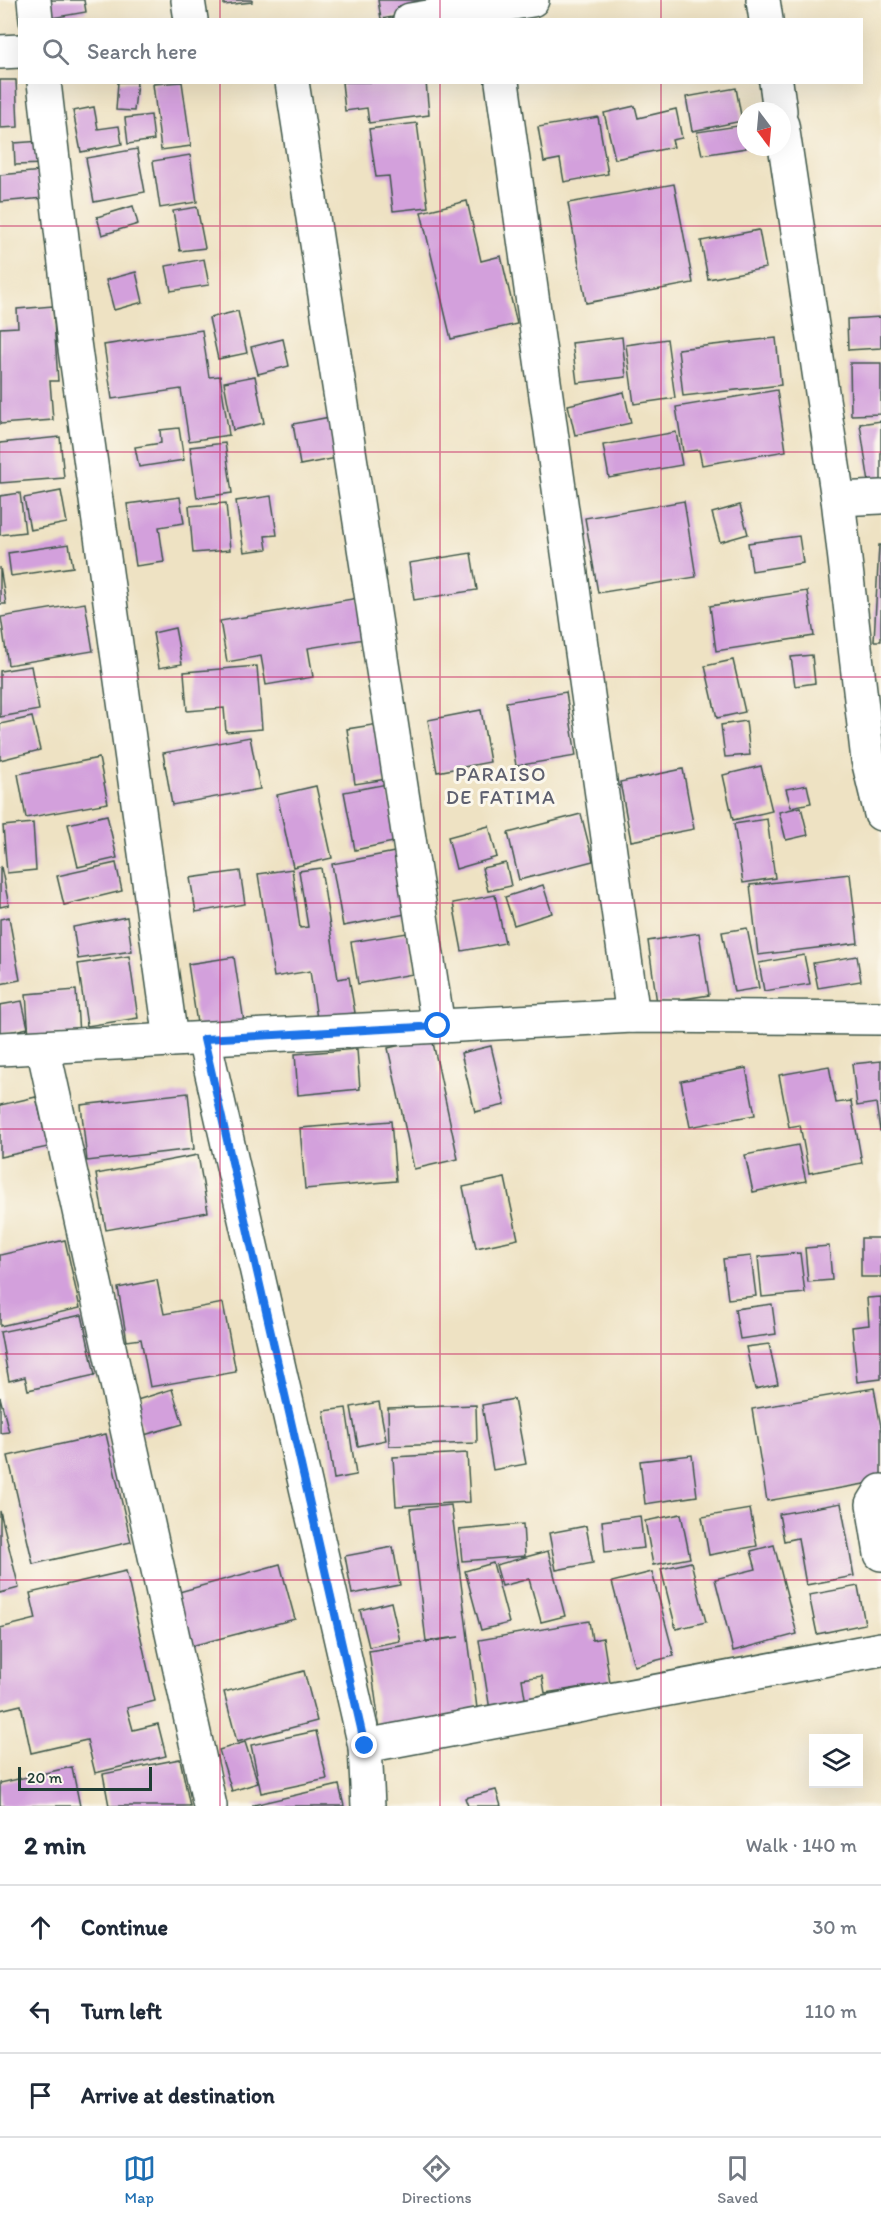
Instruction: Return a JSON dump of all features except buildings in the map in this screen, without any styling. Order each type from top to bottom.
[{"type":"street","points":[[34,0],[36,18]]},
{"type":"street","points":[[188,0],[191,18]]},
{"type":"street","points":[[425,18],[492,9],[532,0]]},
{"type":"street","points":[[763,0],[766,18]]},
{"type":"street","points":[[0,52],[18,51]]},
{"type":"street","points":[[44,84],[74,342],[171,1040]]},
{"type":"street","points":[[292,84],[438,1026]]},
{"type":"street","points":[[502,84],[633,1016]]},
{"type":"street","points":[[776,84],[779,102]]},
{"type":"street","points":[[787,156],[838,499],[881,814]]},
{"type":"street","points":[[838,499],[881,497]]},
{"type":"street","points":[[0,1049],[633,1016],[881,1018]]},
{"type":"street","points":[[204,1039],[365,1746],[368,1806]]},
{"type":"street","points":[[43,1047],[210,1806]]},
{"type":"street","points":[[881,1491],[873,1504],[881,1554]]},
{"type":"street","points":[[365,1746],[881,1649]]},
{"type":"district","name":"PARAISO DE FATIMA","points":[[501,786]]},
{"type":"route","points":[[365,1746],[204,1039],[438,1026]]}]
